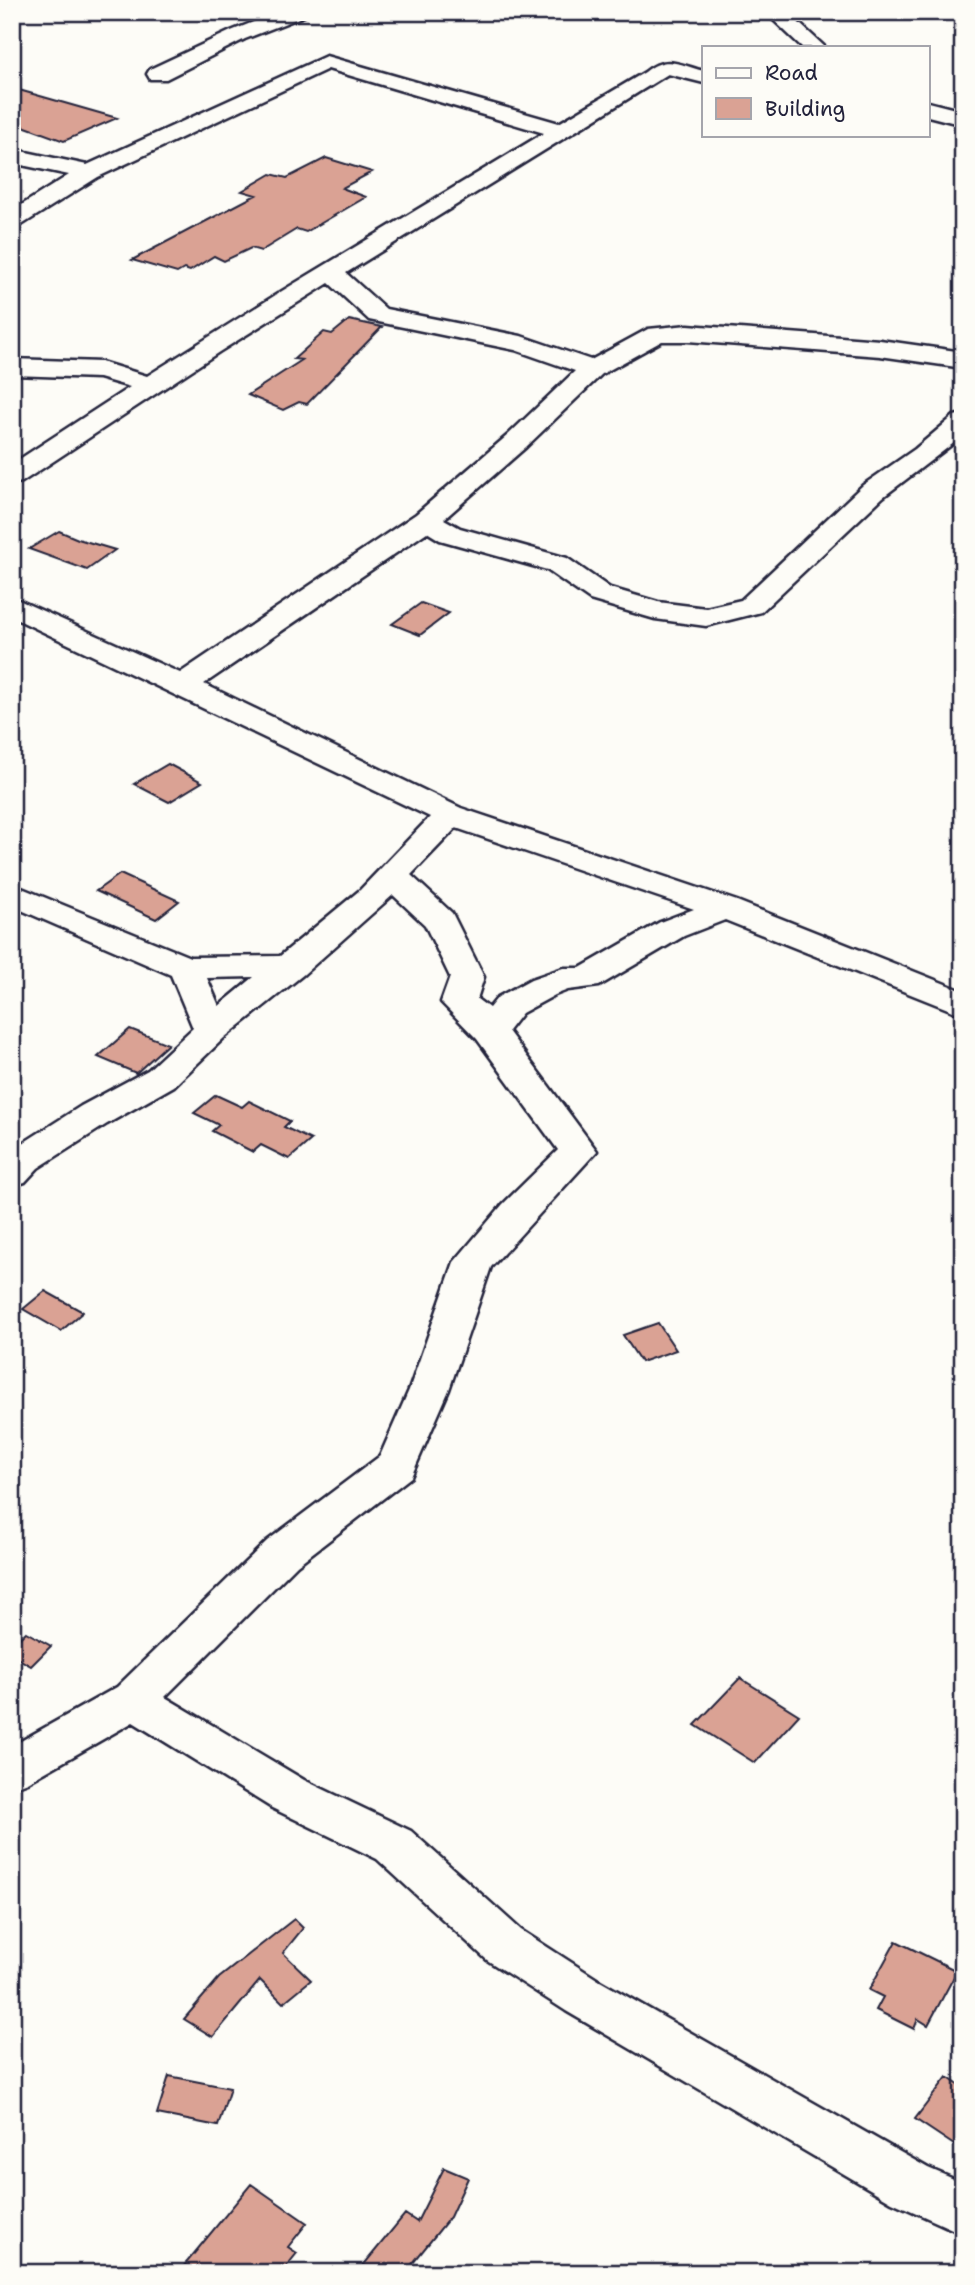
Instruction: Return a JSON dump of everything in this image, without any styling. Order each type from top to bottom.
[{"type":"street","points":[[159,74],[238,35],[297,12]]},
{"type":"street","points":[[777,15],[806,14]]},
{"type":"street","points":[[777,15],[813,46]]},
{"type":"street","points":[[12,221],[90,172],[326,62],[562,131]]},
{"type":"street","points":[[12,476],[153,386],[244,322],[653,77],[664,67],[702,76]]},
{"type":"street","points":[[930,110],[963,118]]},
{"type":"street","points":[[12,156],[40,164],[90,172]]},
{"type":"street","points":[[331,272],[378,315],[521,344],[593,369]]},
{"type":"street","points":[[182,685],[426,520],[517,441],[593,369],[657,334],[688,333],[880,348],[963,360]]},
{"type":"street","points":[[12,367],[101,370],[153,386]]},
{"type":"street","points":[[426,520],[450,534],[556,564],[600,594],[655,610],[706,617],[751,606],[873,491],[963,422]]},
{"type":"street","points":[[12,606],[450,815],[725,908],[963,1004]]},
{"type":"street","points":[[17,1162],[161,1078],[212,1030],[372,897],[450,815]]},
{"type":"street","points":[[12,1769],[133,1700],[282,1553],[396,1466],[429,1390],[473,1262],[516,1213],[579,1151],[489,1031],[476,1015],[458,1002],[467,977],[440,920],[392,876]]},
{"type":"street","points":[[12,894],[185,968],[292,965]]},
{"type":"street","points":[[489,1031],[510,1004],[563,979],[587,978],[672,929],[725,908]]},
{"type":"street","points":[[185,968],[212,1030]]},
{"type":"street","points":[[133,1700],[288,1794],[394,1845],[504,1945],[583,1996],[910,2185],[963,2209]]},
{"type":"building","points":[[12,88],[117,118],[64,141],[12,122]]},
{"type":"building","points":[[326,158],[372,172],[342,188],[366,197],[306,232],[297,229],[261,251],[251,248],[224,261],[214,256],[190,271],[184,269],[177,273],[132,260],[256,195],[242,191],[271,174],[287,178]]},
{"type":"building","points":[[349,320],[382,327],[307,404],[299,402],[283,410],[248,395],[302,360],[294,359],[324,332],[332,334]]},
{"type":"building","points":[[59,531],[115,550],[87,570],[29,549]]},
{"type":"building","points":[[421,603],[449,613],[420,635],[392,624]]},
{"type":"building","points":[[168,764],[202,782],[169,802],[134,784]]},
{"type":"building","points":[[120,874],[179,901],[156,919],[96,891]]},
{"type":"building","points":[[130,1029],[168,1044],[136,1073],[98,1057]]},
{"type":"building","points":[[216,1095],[242,1107],[249,1101],[290,1121],[284,1127],[311,1140],[289,1159],[261,1145],[253,1152],[212,1131],[219,1125],[194,1113]]},
{"type":"building","points":[[45,1291],[83,1312],[61,1331],[23,1309]]},
{"type":"building","points":[[658,1323],[676,1350],[641,1362],[623,1335]]},
{"type":"building","points":[[26,1632],[51,1646],[31,1666],[12,1655],[12,1645]]},
{"type":"building","points":[[740,1678],[799,1715],[755,1763],[695,1725]]},
{"type":"building","points":[[294,1919],[303,1928],[283,1953],[311,1980],[283,2003],[260,1980],[213,2037],[184,2019],[219,1978]]},
{"type":"building","points":[[896,1941],[957,1971],[928,2025],[918,2019],[914,2029],[876,2010],[883,1997],[869,1990]]},
{"type":"building","points":[[169,2076],[230,2088],[218,2126],[157,2114]]},
{"type":"building","points":[[947,2077],[963,2088],[963,2151],[915,2119]]},
{"type":"building","points":[[444,2168],[468,2178],[450,2217],[405,2273],[357,2273],[405,2214],[417,2222]]},
{"type":"building","points":[[251,2184],[307,2223],[288,2247],[297,2253],[281,2273],[178,2273]]}]
